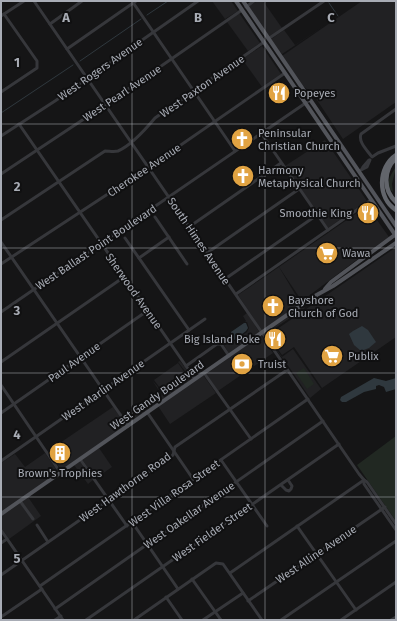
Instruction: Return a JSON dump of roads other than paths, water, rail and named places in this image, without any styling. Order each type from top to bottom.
[{"type":"highway","points":[[396,155],[390,160],[385,168],[382,183],[387,201],[396,210]]},
{"type":"highway","points":[[396,158],[390,166],[386,177],[387,189],[396,202]]},
{"type":"main road","points":[[236,1],[396,235]]},
{"type":"main road","points":[[243,1],[337,139],[361,170],[396,226]]},
{"type":"main road","points":[[255,29],[266,40],[268,39]]},
{"type":"main road","points":[[264,42],[277,52]]},
{"type":"main road","points":[[332,143],[337,139]]},
{"type":"main road","points":[[354,175],[361,170]]},
{"type":"main road","points":[[392,219],[396,222]]},
{"type":"main road","name":"West Gandy Boulevard","points":[[1,514],[323,290],[331,282],[396,235]]},
{"type":"main road","name":"West Gandy Boulevard","points":[[323,290],[333,286],[396,243]]},
{"type":"street","points":[[1,92],[37,68],[37,61],[3,15],[24,1]]},
{"type":"street","name":"South Himes Avenue","points":[[34,1],[338,444],[367,482],[396,530]]},
{"type":"street","points":[[50,24],[82,1]]},
{"type":"street","name":"West Rogers Avenue","points":[[1,136],[198,1]]},
{"type":"street","points":[[246,7],[254,1]]},
{"type":"street","points":[[268,39],[324,1]]},
{"type":"street","points":[[67,49],[134,2],[235,151]]},
{"type":"street","name":"West Pearl Avenue","points":[[1,174],[105,105],[242,10]]},
{"type":"street","name":"West Paxton Avenue","points":[[1,220],[105,151],[117,151],[131,142],[142,134],[155,118],[264,42]]},
{"type":"street","name":"Cherokee Avenue","points":[[1,264],[80,213],[285,73]]},
{"type":"street","name":"West Ballast Point Boulevard","points":[[1,312],[310,100]]},
{"type":"street","points":[[371,159],[360,140],[361,134],[396,109]]},
{"type":"street","name":"Sherwood Avenue","points":[[19,124],[195,379]]},
{"type":"street","points":[[261,133],[328,230]]},
{"type":"street","points":[[361,170],[367,167],[371,159],[378,153],[396,146]]},
{"type":"street","points":[[189,227],[281,163]]},
{"type":"street","points":[[207,253],[299,189]]},
{"type":"street","points":[[236,294],[371,200]]},
{"type":"street","points":[[225,279],[317,215]]},
{"type":"street","points":[[155,217],[187,264]]},
{"type":"street","points":[[139,258],[169,237]]},
{"type":"street","points":[[125,238],[189,330]]},
{"type":"street","points":[[1,242],[128,426]]},
{"type":"street","points":[[1,362],[124,277]]},
{"type":"street","name":"Paul Avenue","points":[[1,412],[147,311]]},
{"type":"street","name":"West Marlin Avenue","points":[[1,461],[205,319]]},
{"type":"street","points":[[186,366],[217,344],[221,344],[229,356]]},
{"type":"street","name":"West Hawthorne Road","points":[[1,575],[173,455],[176,447],[287,370]]},
{"type":"street","points":[[204,373],[251,439]]},
{"type":"street","points":[[1,385],[60,472]]},
{"type":"street","name":"West Villa Rosa Street","points":[[1,617],[132,522],[308,399]]},
{"type":"street","points":[[147,412],[193,479]]},
{"type":"street","name":"West Oakellar Avenue","points":[[55,609],[323,421]]},
{"type":"street","name":"West Fielder Street","points":[[86,620],[338,444]]},
{"type":"street","points":[[80,459],[127,526]]},
{"type":"street","points":[[221,460],[266,526]]},
{"type":"street","points":[[282,484],[286,490],[289,491],[292,486],[288,480]]},
{"type":"street","points":[[230,573],[364,480]]},
{"type":"street","points":[[20,501],[32,519]]},
{"type":"street","name":"South Himes Avenue","points":[[383,508],[396,524]]},
{"type":"street","name":"West Alline Avenue","points":[[248,600],[383,508]]},
{"type":"street","points":[[132,522],[178,589]]},
{"type":"street","points":[[37,525],[48,542]]},
{"type":"street","points":[[297,526],[356,610]]},
{"type":"street","points":[[1,530],[63,620]]},
{"type":"street","points":[[1,543],[7,539]]},
{"type":"street","points":[[281,620],[396,541]]},
{"type":"street","points":[[134,620],[216,563],[223,564],[262,620]]},
{"type":"street","points":[[192,579],[221,620]]},
{"type":"street","points":[[341,620],[396,582]]},
{"type":"street","points":[[203,620],[243,593]]},
{"type":"street","points":[[166,598],[182,620]]},
{"type":"street","points":[[55,620],[60,616]]},
{"type":"street","points":[[140,616],[142,620]]},
{"type":"street","points":[[391,620],[396,617]]},
{"type":"waterway","points":[[147,15],[168,1]]},
{"type":"waterway","points":[[329,3],[338,16]]},
{"type":"waterway","points":[[80,61],[141,19]]},
{"type":"waterway","points":[[1,113],[73,65]]},
{"type":"place","name":"Popeyes","points":[[279,93]]},
{"type":"place","name":"Peninsular Christian Church","points":[[242,139]]},
{"type":"place","name":"Harmony Metaphysical Church","points":[[243,176]]},
{"type":"place","name":"Smoothie King","points":[[368,213]]},
{"type":"place","name":"Wawa","points":[[327,253]]},
{"type":"place","name":"Bayshore Church of God","points":[[273,306]]},
{"type":"place","name":"Big Island Poke","points":[[275,339]]},
{"type":"place","name":"Publix","points":[[332,356]]},
{"type":"place","name":"Truist","points":[[242,364]]},
{"type":"place","name":"Brown's Trophies","points":[[60,453]]}]
